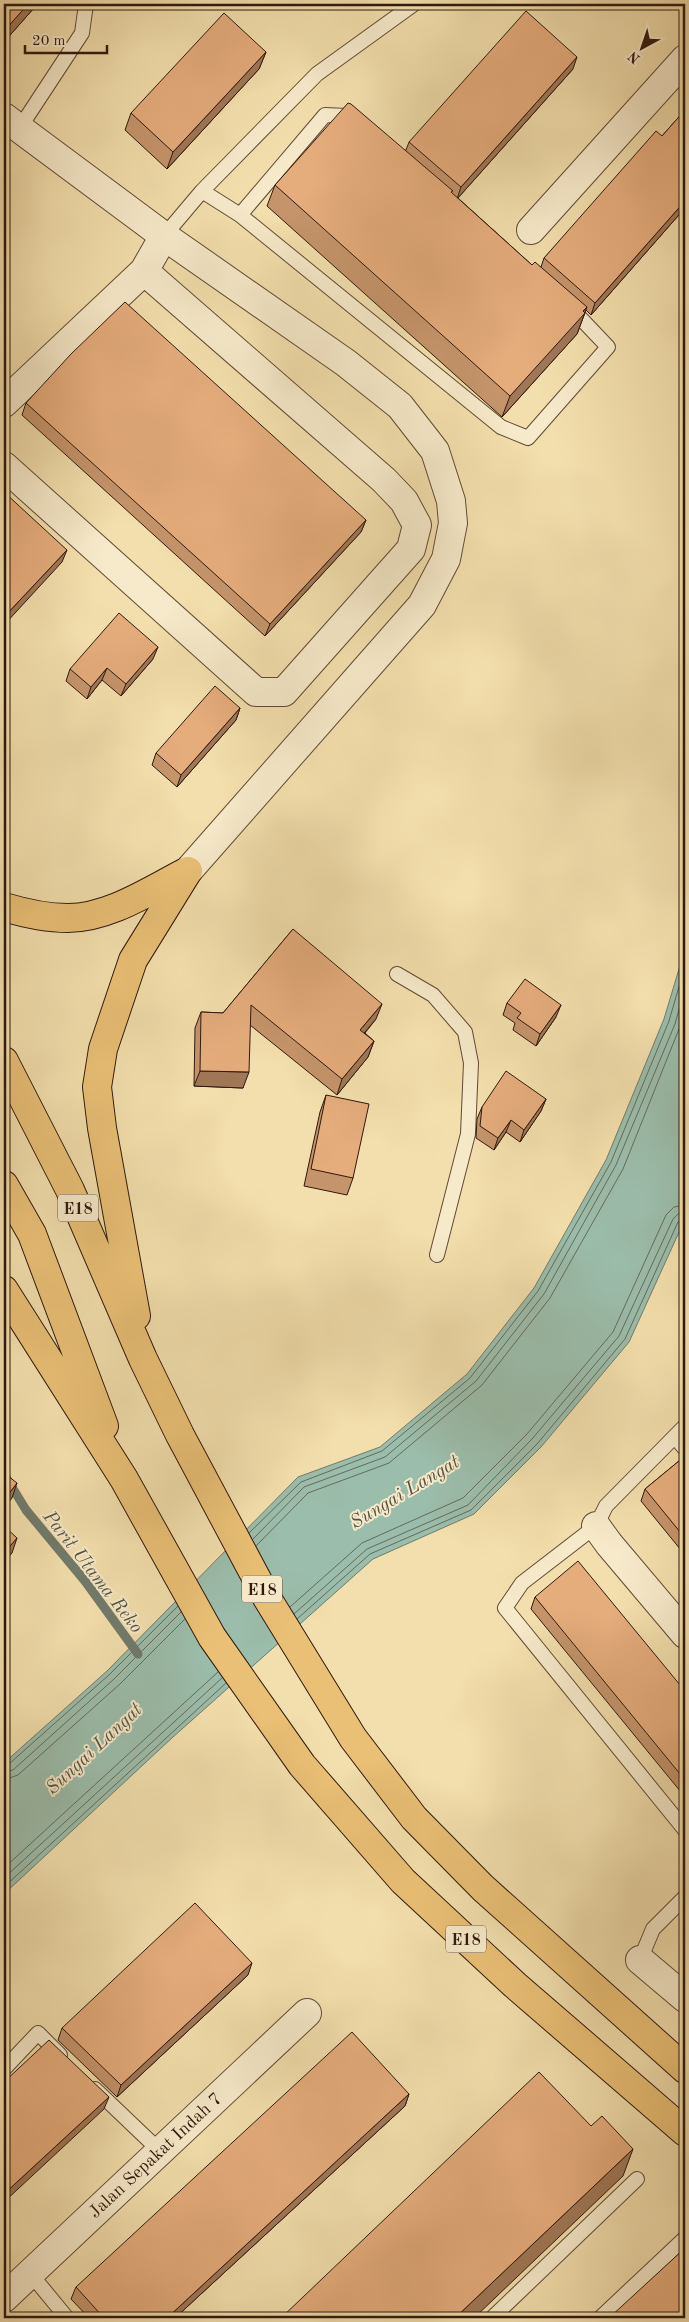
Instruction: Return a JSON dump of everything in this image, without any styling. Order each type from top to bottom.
[{"type":"highway","points":[[4,907],[28,914],[69,918],[104,912],[188,871]]},
{"type":"highway","points":[[143,1359],[102,1128],[98,1087],[103,1049],[133,960],[188,871]]},
{"type":"highway","name":"E18","points":[[4,1060],[70,1190],[143,1359],[180,1435],[267,1598],[353,1738],[414,1818],[483,1888],[685,2069]]},
{"type":"highway","name":"E18","points":[[4,1185],[32,1234],[124,1479],[212,1637],[302,1765],[403,1881],[515,1985],[685,2132]]},
{"type":"highway","points":[[4,1290],[124,1479]]},
{"type":"street","points":[[531,230],[685,60]]},
{"type":"street","points":[[11,123],[164,236],[346,363],[400,406],[435,451],[451,501],[453,523],[446,559],[422,605],[188,871]]},
{"type":"street","points":[[4,403],[144,271],[164,236]]},
{"type":"street","points":[[4,466],[256,692],[284,692],[411,550],[416,524],[404,501],[384,480],[144,271]]},
{"type":"street","points":[[596,1526],[685,1634]]},
{"type":"street","points":[[640,1960],[685,1998]]},
{"type":"street","name":"Jalan Sepakat Indah 7","points":[[4,2298],[307,2013]]},
{"type":"lane","points":[[11,123],[82,33],[86,4]]},
{"type":"lane","points":[[164,236],[202,191],[317,74],[414,4]]},
{"type":"lane","points":[[240,216],[325,115],[347,116],[362,129]]},
{"type":"lane","points":[[202,191],[240,216],[501,427],[528,438],[608,347],[583,319],[561,300]]},
{"type":"lane","points":[[397,974],[433,995],[465,1032],[471,1063],[468,1134],[436,1255]]},
{"type":"lane","points":[[685,1426],[606,1506],[596,1526],[522,1583],[506,1608],[685,1830]]},
{"type":"lane","points":[[675,1437],[685,1449]]},
{"type":"lane","points":[[640,1960],[653,1929],[685,1897]]},
{"type":"lane","points":[[4,2070],[38,2033],[74,2068]]},
{"type":"lane","points":[[88,2082],[160,2151]]},
{"type":"lane","points":[[492,2318],[637,2179]]},
{"type":"lane","points":[[600,2318],[685,2238]]},
{"type":"lane","points":[[30,2274],[67,2318]]},
{"type":"water","name":"Sungai Langat","points":[[685,949],[685,1219],[629,1342],[541,1447],[474,1514],[373,1559],[173,1737],[4,1894],[4,1763],[107,1671],[298,1477],[380,1447],[467,1374],[534,1288],[606,1160],[664,1019]]},
{"type":"building","points":[[4,4],[28,4],[6,29],[4,26]]},
{"type":"building","points":[[526,11],[577,57],[461,187],[409,142]]},
{"type":"building","points":[[224,13],[266,52],[173,152],[131,113]]},
{"type":"building","points":[[348,103],[453,191],[451,192],[532,265],[535,262],[587,307],[583,311],[585,313],[510,396],[275,185]]},
{"type":"building","points":[[685,110],[685,201],[595,303],[544,258],[656,131],[662,136]]},
{"type":"building","points":[[125,302],[366,520],[270,624],[26,403],[71,354]]},
{"type":"building","points":[[4,492],[67,550],[4,617]]},
{"type":"building","points":[[119,613],[158,647],[126,684],[107,668],[91,687],[70,669]]},
{"type":"building","points":[[215,686],[240,708],[181,775],[156,753]]},
{"type":"building","points":[[293,929],[382,1004],[360,1030],[374,1041],[342,1079],[251,1005],[249,1072],[200,1071],[201,1012],[223,1013]]},
{"type":"building","points":[[525,979],[561,1005],[540,1034],[517,1018],[521,1013],[507,1003]]},
{"type":"building","points":[[506,1071],[546,1099],[524,1130],[511,1120],[498,1138],[480,1126],[482,1107]]},
{"type":"building","points":[[326,1095],[369,1104],[353,1178],[311,1169]]},
{"type":"building","points":[[685,1456],[685,1538],[645,1489]]},
{"type":"building","points":[[4,1473],[17,1483],[4,1500]]},
{"type":"building","points":[[4,1526],[17,1538],[4,1553]]},
{"type":"building","points":[[578,1561],[685,1691],[685,1780],[535,1597]]},
{"type":"building","points":[[195,1903],[252,1963],[121,2085],[62,2028]]},
{"type":"building","points":[[352,2032],[409,2094],[167,2318],[104,2318],[76,2287]]},
{"type":"building","points":[[49,2040],[109,2097],[4,2194],[4,2082]]},
{"type":"building","points":[[539,2072],[591,2126],[602,2116],[633,2149],[455,2318],[281,2318]]},
{"type":"building","points":[[685,2248],[685,2318],[609,2318]]},
{"type":"waterway","name":"Parit Utama Reko","points":[[4,1474],[26,1510],[85,1581],[138,1654]]}]
